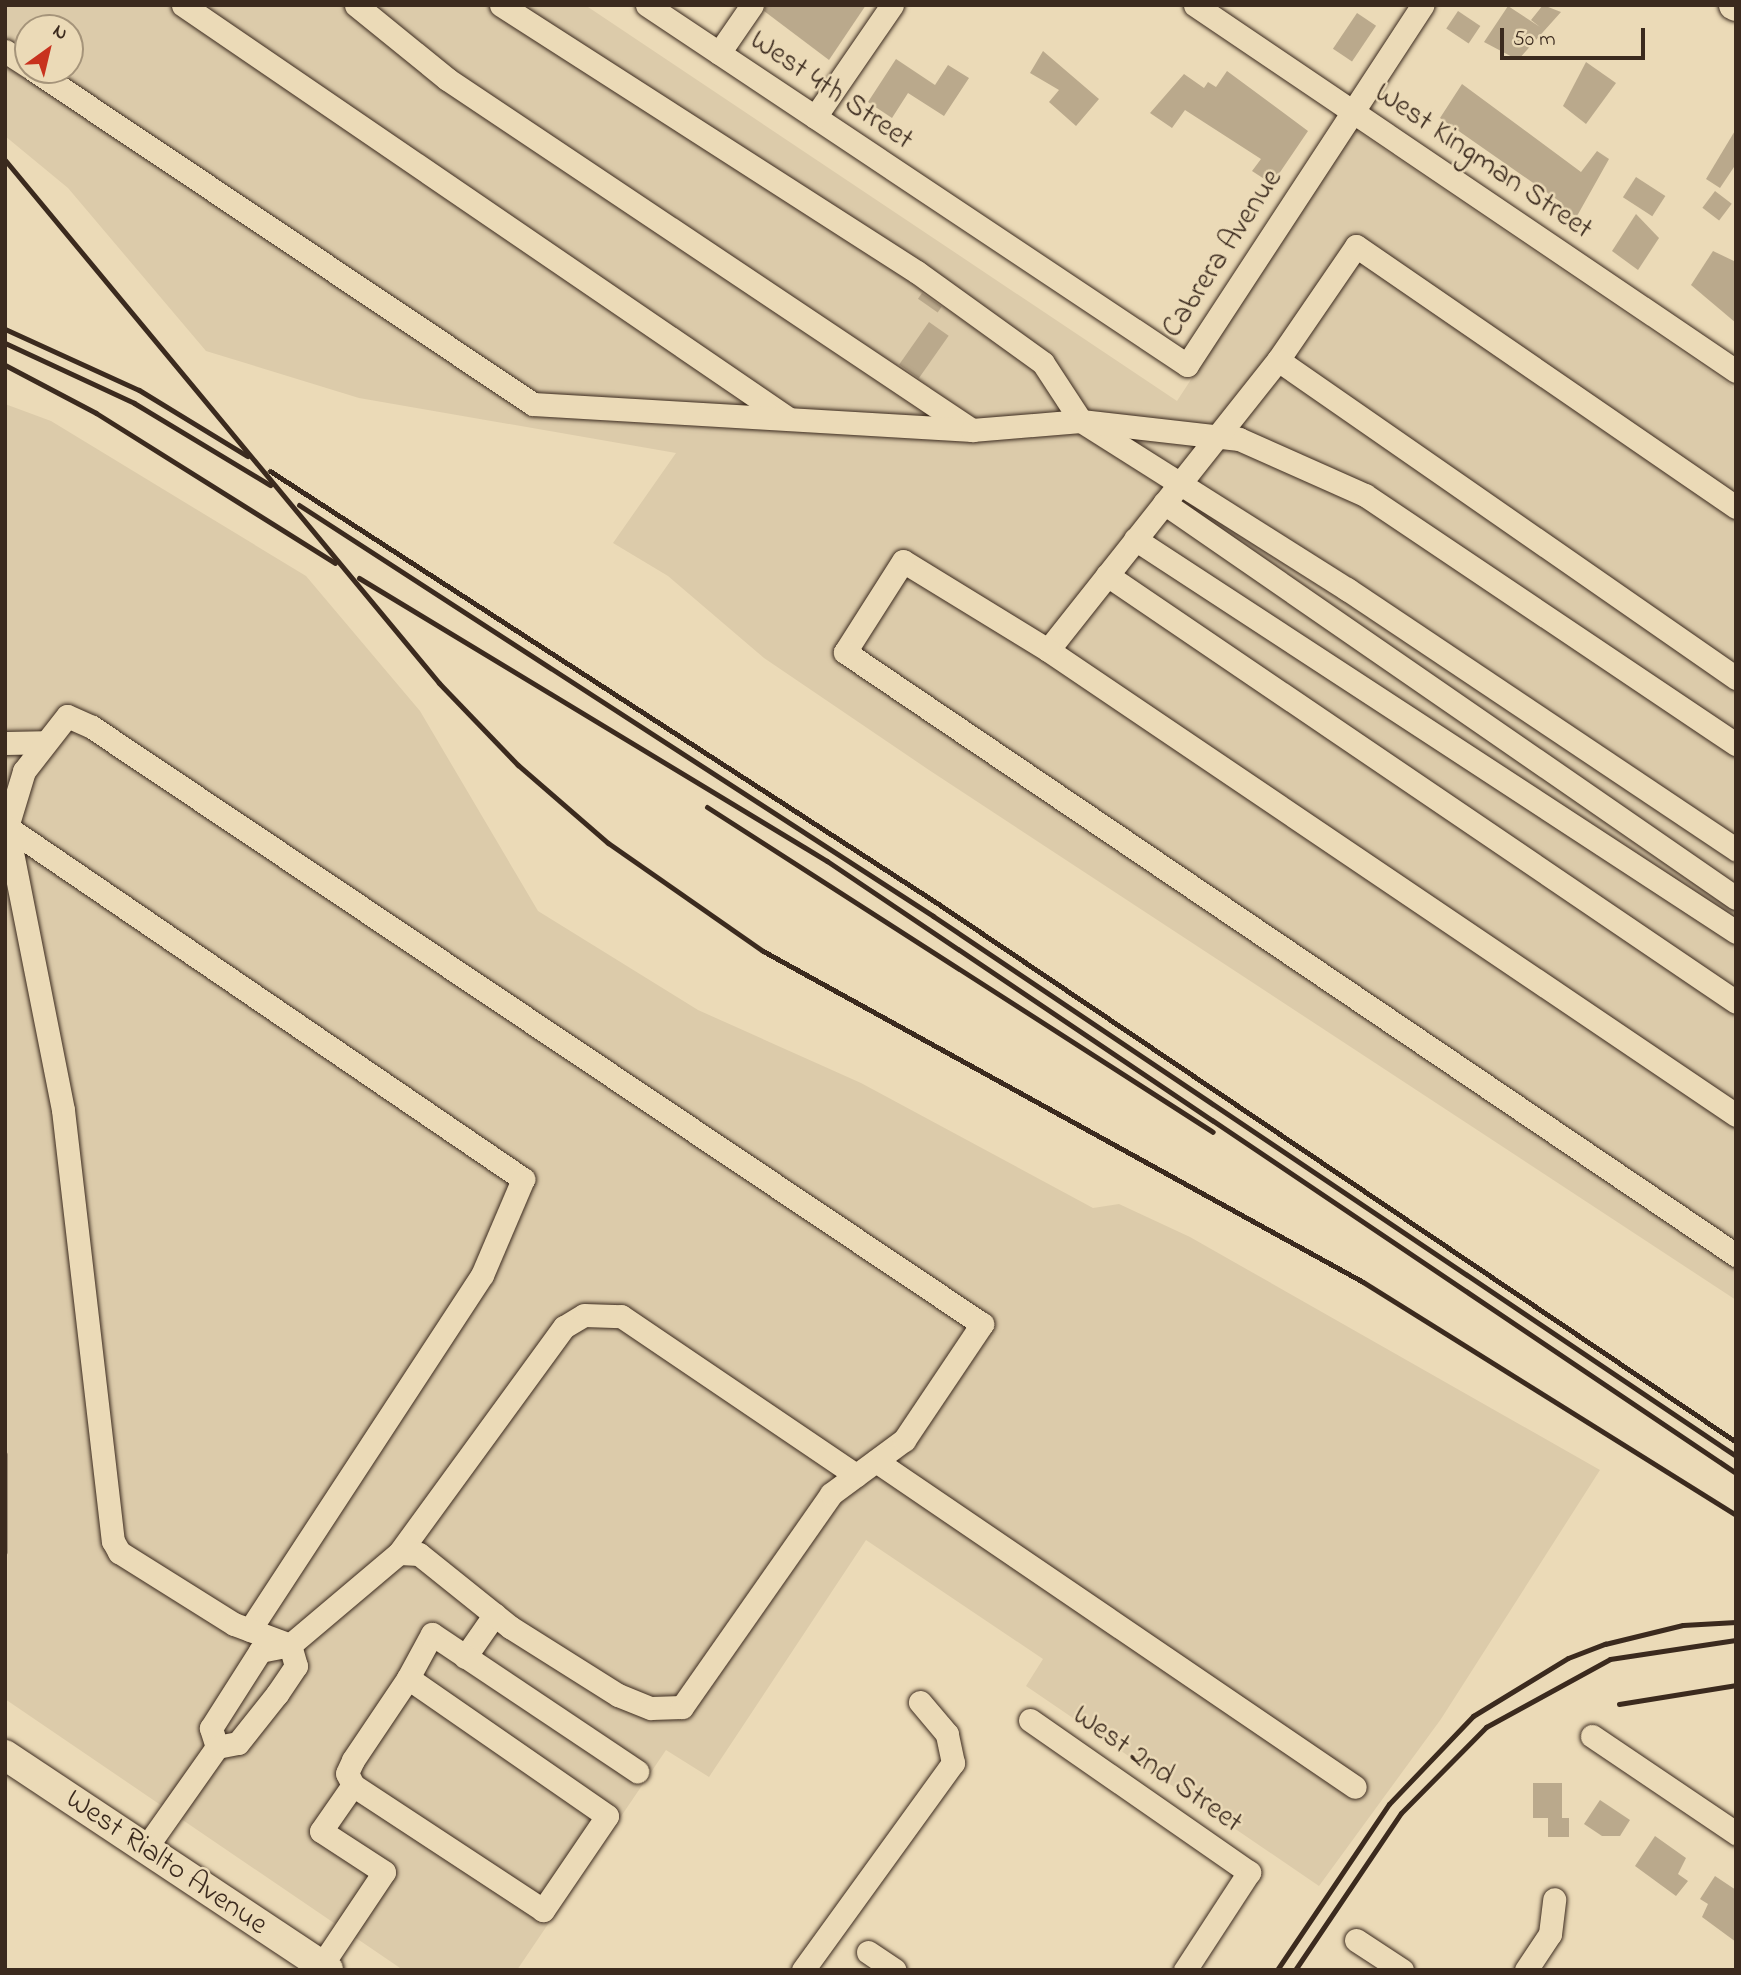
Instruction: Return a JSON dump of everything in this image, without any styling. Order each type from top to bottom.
[{"type":"main road","name":"West Rialto Avenue","points":[[5,1755],[325,1968]]},
{"type":"street","points":[[183,5],[789,419]]},
{"type":"street","points":[[356,5],[447,79],[972,430]]},
{"type":"street","points":[[501,5],[1043,363],[1081,421],[1171,494],[1736,898]]},
{"type":"street","name":"West 4th Street","points":[[647,5],[675,13],[719,53],[945,205]]},
{"type":"street","points":[[719,53],[752,5]]},
{"type":"street","points":[[814,117],[892,5]]},
{"type":"street","name":"West Kingman Street","points":[[1195,5],[1736,371]]},
{"type":"street","name":"Cabrera Avenue","points":[[945,205],[1187,365],[1423,5]]},
{"type":"street","points":[[55,84],[533,404],[972,430],[1081,421],[1239,439],[1365,495],[1736,744]]},
{"type":"street","points":[[1048,650],[1278,360],[1356,246],[1736,507]]},
{"type":"street","points":[[1278,360],[1736,678]]},
{"type":"street","points":[[1171,494],[1348,589],[1736,849]]},
{"type":"street","points":[[1135,540],[1736,932]]},
{"type":"street","points":[[1736,1115],[1048,650],[904,561],[845,652],[1736,1255]]},
{"type":"street","points":[[1107,575],[1736,1002]]},
{"type":"street","points":[[290,1645],[250,1630],[119,1552],[113,1541],[64,1110],[7,827],[24,771],[44,742],[67,716],[92,727],[982,1324],[904,1440],[831,1494],[682,1707],[651,1708],[618,1695],[495,1614],[419,1554],[399,1553]]},
{"type":"street","points":[[5,743],[44,742]]},
{"type":"street","points":[[7,827],[523,1179],[482,1275],[250,1630]]},
{"type":"street","points":[[217,1747],[211,1728],[260,1651],[290,1645],[399,1553],[564,1327],[584,1315],[621,1316],[856,1475]]},
{"type":"street","points":[[876,1461],[1355,1787]]},
{"type":"street","points":[[466,1657],[495,1614]]},
{"type":"street","points":[[408,1678],[607,1816],[543,1910],[353,1785],[347,1773],[408,1678],[432,1634],[637,1771]]},
{"type":"street","points":[[145,1849],[217,1747],[238,1742],[277,1694],[296,1666],[290,1645]]},
{"type":"street","points":[[803,1970],[953,1763],[947,1734],[920,1702]]},
{"type":"street","name":"West 2nd Street","points":[[1030,1720],[1249,1872],[1185,1970]]},
{"type":"street","points":[[1592,1736],[1736,1833]]},
{"type":"street","points":[[325,1968],[384,1872],[321,1831],[353,1785]]},
{"type":"street","points":[[1526,1970],[1550,1934],[1554,1899]]},
{"type":"street","points":[[1356,1940],[1402,1970]]},
{"type":"street","points":[[867,1952],[895,1970]]},
{"type":"shaded area","points":[[5,5],[585,5],[1177,401],[1354,129],[1736,389],[1736,1300],[929,770],[764,658],[668,576],[613,543],[676,453],[359,398],[206,351],[68,188],[5,136]]},
{"type":"shaded area","points":[[5,404],[51,421],[306,576],[420,711],[538,911],[698,1010],[861,1083],[1093,1208],[1119,1204],[1190,1237],[1600,1470],[1441,1719],[1319,1886],[1026,1686],[1043,1659],[866,1540],[709,1777],[666,1750],[517,1970],[403,1970],[5,1699]]},
{"type":"building","points":[[766,5],[866,5],[829,60],[764,11]]},
{"type":"building","points":[[1543,5],[1561,12],[1518,60],[1484,42],[1508,6],[1540,27],[1531,20]]},
{"type":"building","points":[[1458,11],[1480,26],[1469,44],[1446,28]]},
{"type":"building","points":[[1357,13],[1376,26],[1352,62],[1333,49]]},
{"type":"building","points":[[1043,51],[1099,99],[1076,126],[1049,102],[1059,90],[1030,73]]},
{"type":"building","points":[[896,59],[935,85],[948,65],[969,78],[944,116],[908,93],[892,118],[868,102]]},
{"type":"building","points":[[1586,62],[1616,83],[1586,124],[1563,106]]},
{"type":"building","points":[[1227,71],[1308,131],[1272,184],[1252,171],[1261,159],[1185,110],[1172,128],[1150,113],[1184,74],[1204,88],[1208,82],[1216,87]]},
{"type":"building","points":[[1462,84],[1581,172],[1597,151],[1609,159],[1577,216],[1558,209],[1562,203],[1440,118]]},
{"type":"building","points":[[1736,129],[1736,164],[1720,188],[1706,179]]},
{"type":"building","points":[[1636,177],[1665,196],[1652,216],[1623,197]]},
{"type":"building","points":[[1715,191],[1732,204],[1719,220],[1702,208]]},
{"type":"building","points":[[1636,214],[1659,238],[1638,270],[1612,251]]},
{"type":"building","points":[[1713,251],[1736,262],[1736,323],[1691,285]]},
{"type":"building","points":[[922,293],[942,307],[938,312],[918,299]]},
{"type":"building","points":[[929,322],[949,336],[919,378],[899,365]]},
{"type":"building","points":[[1533,1783],[1562,1783],[1562,1818],[1533,1818]]},
{"type":"building","points":[[1600,1800],[1630,1820],[1620,1836],[1602,1836],[1584,1824]]},
{"type":"building","points":[[1548,1818],[1569,1818],[1569,1837],[1548,1837]]},
{"type":"building","points":[[1655,1836],[1686,1858],[1678,1874],[1688,1881],[1676,1896],[1635,1866]]},
{"type":"building","points":[[1715,1876],[1736,1890],[1736,1942],[1702,1917],[1708,1904],[1700,1899]]},
{"type":"waterway","points":[[5,1455],[5,1552]]},
{"type":"railway","points":[[5,160],[439,683],[518,765],[608,843],[763,951],[1363,1282],[1736,1515]]},
{"type":"railway","points":[[5,329],[139,390],[247,456]]},
{"type":"railway","points":[[5,343],[134,403],[270,485]]},
{"type":"railway","points":[[5,365],[96,413],[335,563]]},
{"type":"railway","points":[[270,471],[940,905],[1736,1442]]},
{"type":"railway","points":[[299,505],[933,916],[1736,1456]]},
{"type":"railway","points":[[359,578],[827,861],[1736,1473]]},
{"type":"railway","points":[[707,807],[1213,1132]]},
{"type":"railway","points":[[1277,1970],[1389,1804],[1473,1716],[1568,1658],[1605,1644],[1683,1625],[1736,1622]]},
{"type":"railway","points":[[1295,1970],[1401,1813],[1486,1727],[1610,1659],[1736,1640]]},
{"type":"railway","points":[[1619,1704],[1736,1685]]}]
